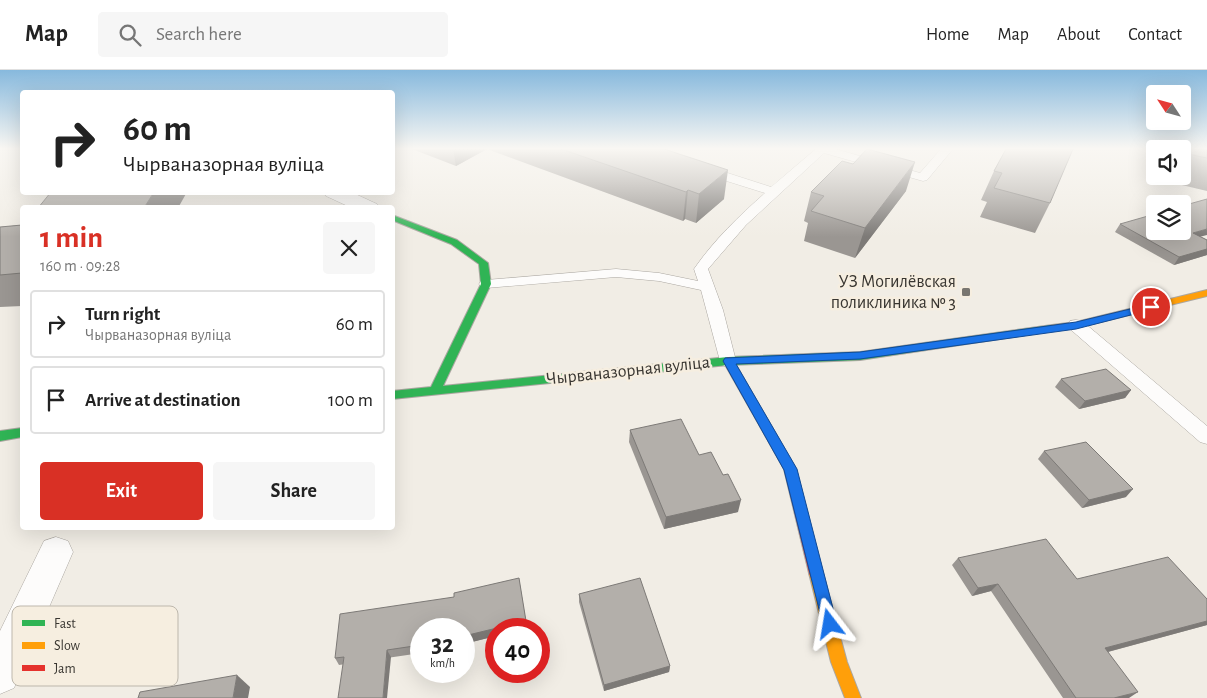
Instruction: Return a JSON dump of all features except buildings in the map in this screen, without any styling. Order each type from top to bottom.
[{"type":"street","points":[[340,195],[363,205]]},
{"type":"street","points":[[395,218],[454,242],[483,263],[486,284],[435,390]]},
{"type":"street","name":"Чырваназорная вуліца","points":[[395,395],[728,361],[860,356],[1076,325],[1207,293]]},
{"type":"street","points":[[728,361],[790,469],[839,662],[853,698]]},
{"type":"street","points":[[0,436],[20,433]]},
{"type":"street","points":[[31,606],[56,552]]},
{"type":"street","points":[[0,674],[12,648]]},
{"type":"lane","points":[[730,178],[774,192]]},
{"type":"lane","points":[[728,361],[701,269],[705,262],[738,226],[791,178]]},
{"type":"lane","points":[[486,284],[616,273],[659,277],[707,287]]},
{"type":"lane","points":[[1076,325],[1207,437]]},
{"type":"traffic: fast","points":[[395,218],[454,242],[483,263],[486,284],[435,390]]},
{"type":"traffic: fast","points":[[395,395],[728,361],[860,356],[1052,328]]},
{"type":"traffic: fast","points":[[0,436],[20,433]]},
{"type":"traffic: slow","points":[[1052,328],[1076,325],[1207,293]]},
{"type":"traffic: slow","points":[[816,573],[839,662],[853,698]]},
{"type":"traffic: jam","points":[[728,361],[790,469],[816,573]]},
{"type":"place","name":"УЗ Могилёвская поликлиника № 3","points":[[966,292]]},
{"type":"route","points":[[830,624],[790,469],[728,361],[860,356],[1076,325],[1151,307]]}]
